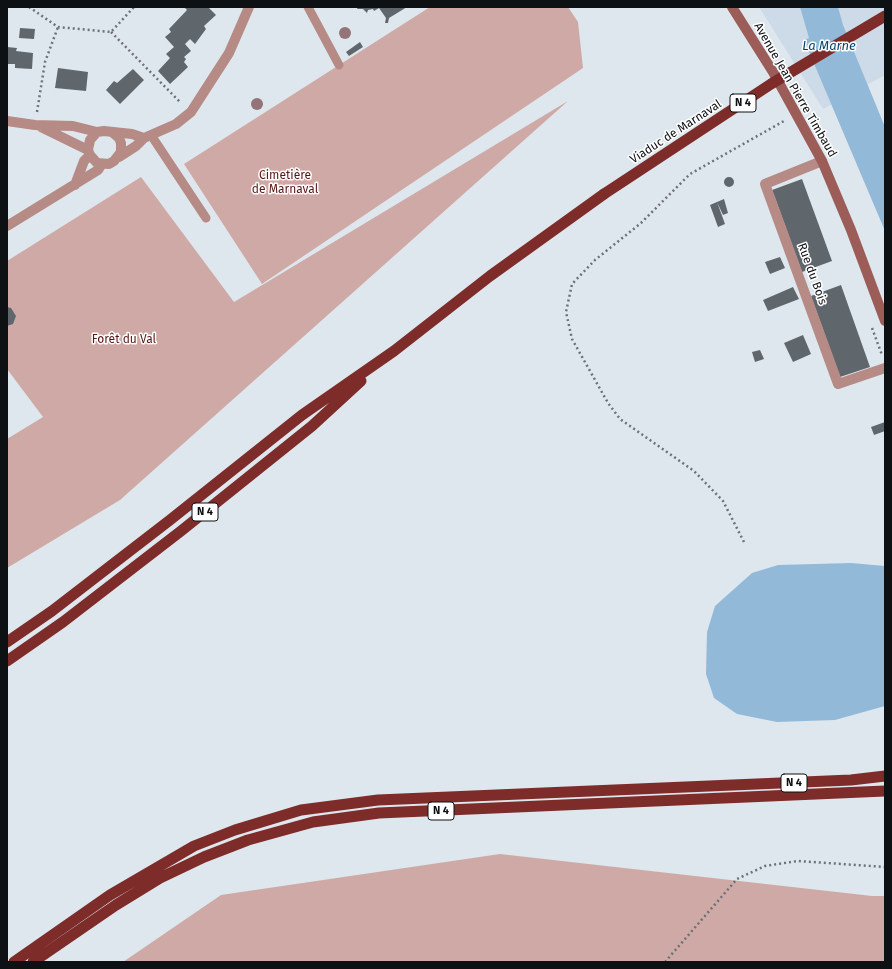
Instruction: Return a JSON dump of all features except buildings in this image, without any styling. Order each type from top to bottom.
[{"type":"highway","name":"Viaduc de Marnaval","points":[[394,351],[490,276],[604,194],[771,84],[885,16]]},
{"type":"highway","name":"N 4","points":[[7,642],[52,611],[164,525],[302,415],[394,351]]},
{"type":"highway","name":"N 4","points":[[7,661],[63,622],[187,527],[312,426],[394,351]]},
{"type":"highway","name":"N 4","points":[[14,962],[110,895],[194,846],[235,830],[301,810],[378,800],[843,780],[885,776]]},
{"type":"highway","name":"N 4","points":[[33,962],[116,904],[160,878],[204,857],[248,840],[313,822],[379,814],[885,792]]},
{"type":"main road","name":"Avenue Jean Pierre Timbaud","points":[[732,7],[797,113],[822,161],[851,230],[885,321]]},
{"type":"street","points":[[35,125],[89,153],[93,160],[102,164],[109,164],[148,136],[176,124],[191,112],[228,53],[249,7]]},
{"type":"street","points":[[7,121],[35,125],[73,126],[97,132],[148,136]]},
{"type":"street","points":[[75,185],[84,161],[89,153],[90,140],[97,132]]},
{"type":"street","points":[[112,132],[119,138],[121,143],[122,148],[119,157]]},
{"type":"street","name":"Rue du Bois","points":[[822,161],[765,184],[838,384],[885,368]]},
{"type":"street","points":[[7,226],[98,170],[102,164]]},
{"type":"lane","points":[[308,7],[339,65]]},
{"type":"lane","points":[[148,136],[206,218]]},
{"type":"path","points":[[29,7],[58,27],[111,32],[191,112]]},
{"type":"path","points":[[111,32],[134,7]]},
{"type":"path","points":[[35,125],[45,62],[58,27]]},
{"type":"path","points":[[744,542],[723,501],[694,471],[620,419],[608,403],[572,339],[566,312],[572,284],[595,260],[641,224],[690,174],[797,113]]},
{"type":"path","points":[[665,962],[737,878],[765,866],[798,861],[885,867]]},
{"type":"shaded area","points":[[759,7],[885,7],[885,75],[823,109]]},
{"type":"green space","name":"Cimetière de Marnaval","points":[[430,7],[568,7],[578,22],[583,68],[262,284],[184,164]]},
{"type":"green space","name":"Forêt du Val","points":[[568,101],[120,500],[7,568],[7,439],[43,417],[7,369],[7,261],[141,177],[234,302]]},
{"type":"green space","points":[[500,854],[872,896],[885,896],[885,962],[123,962],[221,895]]},
{"type":"water","name":"La Marne","points":[[800,7],[838,7],[843,25],[885,127],[885,231],[804,40],[809,38]]},
{"type":"water","points":[[851,563],[885,566],[885,706],[835,720],[777,722],[737,714],[714,698],[706,674],[707,632],[715,606],[752,573],[778,565]]}]
